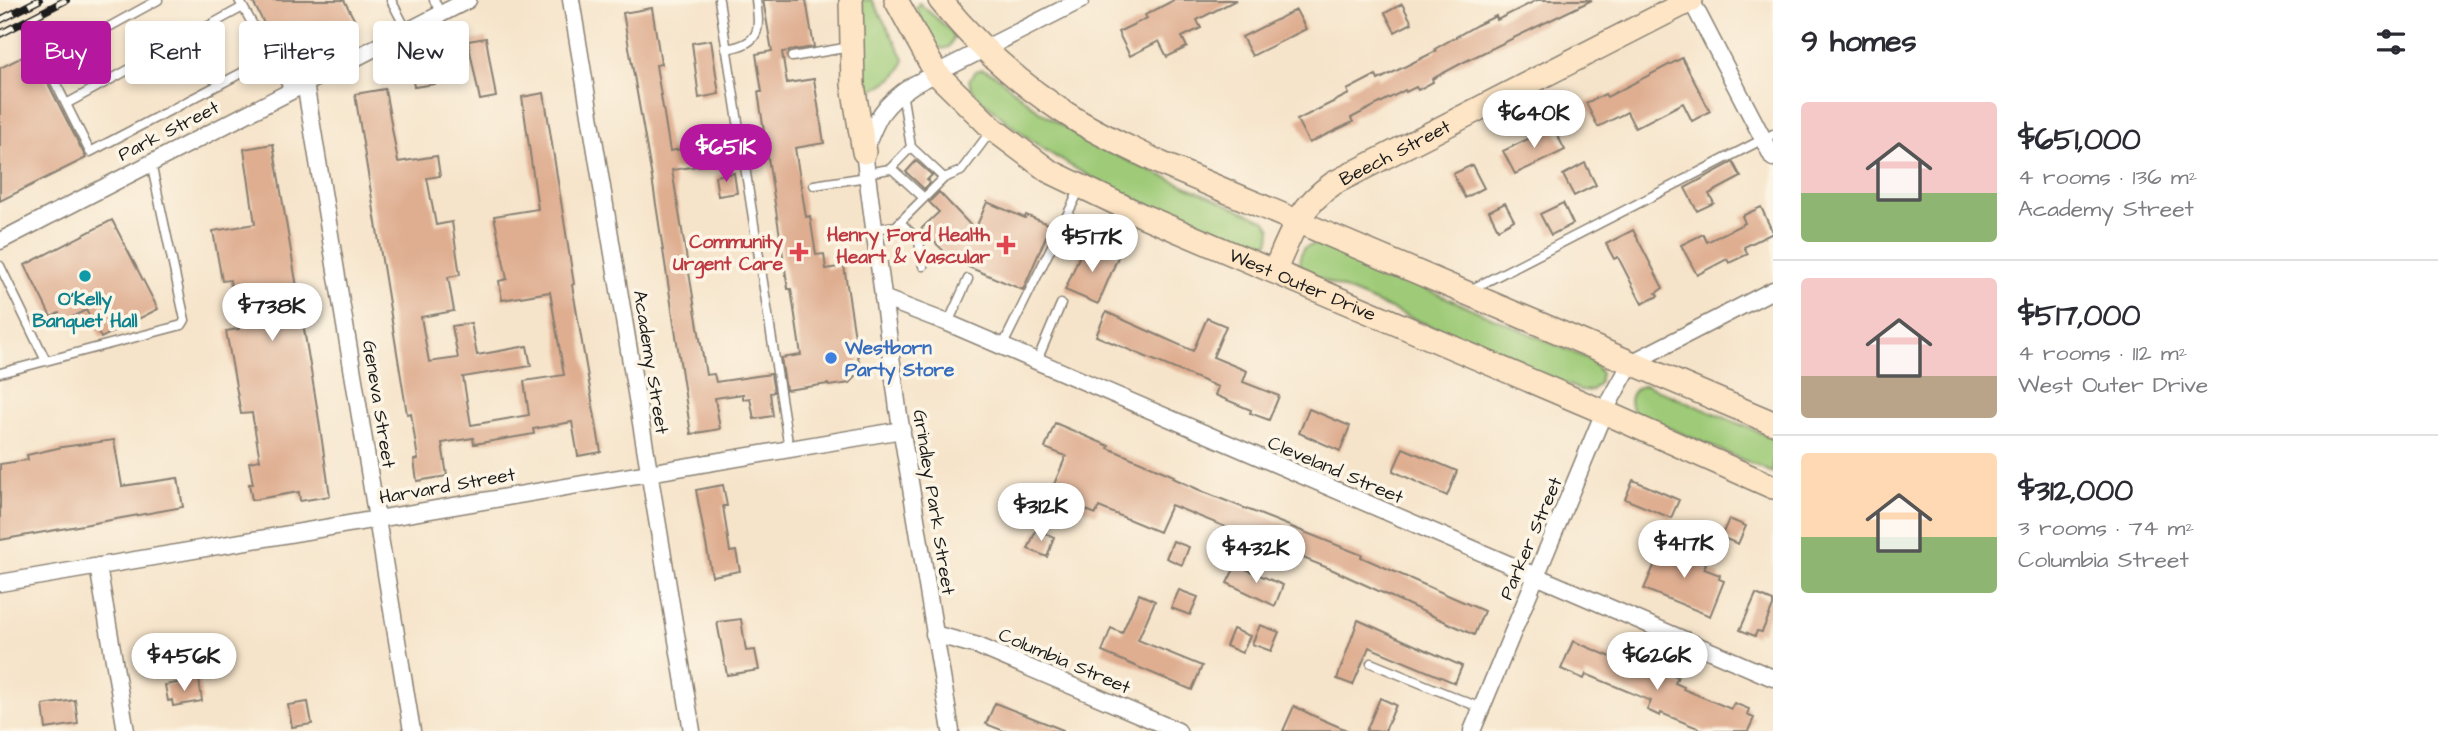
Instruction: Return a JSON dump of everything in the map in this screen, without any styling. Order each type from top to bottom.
[{"type":"main road","points":[[851,0],[853,85],[866,167]]},
{"type":"main road","name":"West Outer Drive","points":[[896,0],[936,73],[993,129],[1049,171],[1141,215],[1275,270],[1773,487]]},
{"type":"main road","points":[[940,0],[964,29],[1023,83],[1080,122],[1160,163],[1773,423]]},
{"type":"main road","name":"Beech Street","points":[[1275,270],[1296,222],[1315,196],[1335,183],[1691,0]]},
{"type":"street","name":"Park Street","points":[[420,21],[438,7],[468,0]]},
{"type":"street","name":"Academy Street","points":[[571,0],[692,731]]},
{"type":"street","name":"Grindley Park Street","points":[[951,731],[902,430],[866,167],[878,116],[893,98],[936,73],[1081,0]]},
{"type":"street","points":[[1691,0],[1768,137],[1773,158]]},
{"type":"street","name":"Park Street","points":[[0,241],[303,84]]},
{"type":"street","name":"Geneva Street","points":[[305,84],[412,731]]},
{"type":"street","points":[[1631,363],[1773,290]]},
{"type":"street","name":"Cleveland Street","points":[[883,298],[948,323],[1773,678]]},
{"type":"street","name":"Parker Street","points":[[1472,731],[1604,412],[1631,363]]},
{"type":"street","name":"Harvard Street","points":[[0,583],[902,430]]},
{"type":"street","points":[[98,566],[127,731]]},
{"type":"street","name":"Columbia Street","points":[[934,634],[978,646],[1178,731]]},
{"type":"lane","points":[[158,0],[46,62],[90,152],[239,74]]},
{"type":"lane","points":[[391,0],[402,21]]},
{"type":"lane","points":[[719,0],[789,449]]},
{"type":"lane","points":[[726,49],[745,46],[755,37],[760,26],[756,0]]},
{"type":"lane","points":[[66,104],[241,4],[251,21]]},
{"type":"lane","points":[[792,57],[852,47]]},
{"type":"lane","points":[[286,84],[290,91]]},
{"type":"lane","points":[[902,92],[911,147],[944,178]]},
{"type":"lane","points":[[874,229],[896,226],[944,178],[961,171],[993,129]]},
{"type":"lane","points":[[1466,292],[1768,137]]},
{"type":"lane","points":[[891,167],[911,147]]},
{"type":"lane","points":[[0,373],[182,325],[185,320],[151,163]]},
{"type":"lane","points":[[814,185],[866,167],[891,167],[924,198]]},
{"type":"lane","points":[[1002,347],[1081,186]]},
{"type":"lane","points":[[900,222],[919,240],[923,266]]},
{"type":"lane","points":[[0,266],[46,361]]},
{"type":"lane","points":[[948,323],[968,279]]},
{"type":"lane","points":[[1036,363],[1061,304]]},
{"type":"lane","points":[[1371,663],[1481,708]]},
{"type":"green space","points":[[859,0],[872,0],[904,58],[895,76],[865,95]]},
{"type":"green space","points":[[919,3],[951,31],[954,37],[949,47],[943,49],[935,45],[916,8]]},
{"type":"green space","points":[[982,69],[994,74],[1039,111],[1089,142],[1266,221],[1271,229],[1270,240],[1263,248],[1251,248],[1150,206],[1054,156],[1024,135],[976,94],[969,80],[976,71]]},
{"type":"green space","points":[[1319,243],[1591,360],[1601,373],[1599,383],[1591,391],[1580,390],[1309,274],[1301,265],[1301,255],[1305,247]]},
{"type":"green space","points":[[1646,385],[1773,438],[1773,473],[1634,413],[1630,404],[1631,395]]},
{"type":"building","points":[[252,0],[344,0],[354,19],[350,21],[263,21]]},
{"type":"building","points":[[763,0],[806,0],[814,47],[782,52],[787,83],[814,79],[824,143],[795,148],[806,217],[810,216],[816,255],[824,254],[826,269],[844,266],[860,369],[850,383],[786,390],[781,358],[801,355],[791,289],[788,289],[758,92],[762,92],[756,54],[772,51]]},
{"type":"building","points":[[1174,0],[1236,0],[1197,20],[1201,28],[1182,37],[1187,47],[1167,57],[1159,41],[1130,56],[1118,32],[1147,18],[1145,15]]},
{"type":"building","points":[[1537,0],[1592,0],[1464,62],[1432,79],[1433,82],[1418,90],[1416,87],[1406,92],[1405,90],[1351,118],[1353,122],[1309,143],[1297,120],[1349,94],[1347,90],[1376,75],[1378,80],[1436,51],[1435,49],[1477,25],[1496,16],[1497,20]]},
{"type":"building","points":[[1402,4],[1412,23],[1395,32],[1385,13]]},
{"type":"building","points":[[652,8],[661,64],[656,65],[670,151],[702,145],[705,165],[672,170],[706,375],[714,374],[716,382],[771,374],[774,392],[770,393],[773,416],[754,419],[750,398],[743,399],[743,394],[715,398],[720,429],[691,434],[652,178],[623,13]]},
{"type":"building","points":[[1296,10],[1306,29],[1252,56],[1242,37]]},
{"type":"building","points":[[486,38],[496,97],[480,100],[469,41]]},
{"type":"building","points":[[711,40],[719,94],[699,98],[692,43]]},
{"type":"building","points":[[21,58],[21,84],[48,84],[86,158],[0,201],[0,68]]},
{"type":"building","points":[[1682,58],[1710,111],[1692,121],[1683,103],[1635,128],[1627,112],[1598,127],[1586,103],[1605,94],[1607,97]]},
{"type":"building","points":[[414,84],[435,84],[414,87]]},
{"type":"building","points":[[385,89],[398,162],[437,156],[440,176],[427,178],[436,225],[452,222],[460,275],[448,277],[454,311],[421,317],[429,362],[458,358],[452,326],[471,323],[477,355],[527,346],[531,366],[463,377],[471,425],[529,415],[524,381],[564,375],[550,292],[502,300],[499,281],[507,279],[494,216],[538,209],[522,97],[544,93],[574,284],[572,285],[601,452],[578,456],[572,422],[533,429],[534,434],[474,444],[473,438],[442,443],[447,476],[417,481],[414,460],[418,459],[411,413],[407,414],[355,94]]},
{"type":"building","points":[[1553,127],[1565,150],[1515,174],[1503,151]]},
{"type":"building","points":[[273,144],[330,496],[300,501],[299,492],[252,500],[249,484],[253,484],[249,462],[260,460],[252,413],[241,414],[226,331],[239,329],[230,280],[222,281],[213,231],[255,224],[244,149]]},
{"type":"building","points":[[916,161],[932,175],[927,180],[930,183],[924,189],[906,172]]},
{"type":"building","points":[[1733,162],[1741,177],[1709,194],[1714,203],[1697,211],[1685,188]]},
{"type":"building","points":[[1585,163],[1596,185],[1574,196],[1563,175]]},
{"type":"building","points":[[1472,165],[1484,188],[1465,198],[1453,174]]},
{"type":"building","points":[[734,173],[737,193],[718,196],[715,176]]},
{"type":"building","name":"Henry Ford Health Heart & Vascular","points":[[939,192],[975,230],[987,202],[1025,218],[1026,215],[1051,225],[1023,290],[954,261],[921,229],[939,212],[929,202]]},
{"type":"building","points":[[1505,203],[1514,220],[1498,229],[1489,211]]},
{"type":"building","points":[[1563,203],[1573,224],[1551,235],[1540,214]]},
{"type":"building","points":[[1761,207],[1773,233],[1744,247],[1748,254],[1729,263],[1727,259],[1697,275],[1681,245],[1703,234],[1707,242],[1745,223],[1742,216]]},
{"type":"building","name":"O'Kelly Banquet Hall","points":[[112,220],[158,309],[101,338],[86,310],[63,322],[59,313],[51,317],[25,265]]},
{"type":"building","points":[[1633,230],[1663,288],[1656,293],[1658,296],[1642,304],[1618,257],[1614,259],[1606,244]]},
{"type":"building","points":[[1085,243],[1118,257],[1098,304],[1065,290]]},
{"type":"building","points":[[1106,312],[1193,351],[1207,318],[1226,326],[1213,357],[1247,371],[1243,382],[1279,396],[1269,420],[1215,395],[1218,387],[1096,336]]},
{"type":"building","points":[[1309,409],[1350,426],[1340,451],[1299,433]]},
{"type":"building","points":[[1055,423],[1204,492],[1362,555],[1361,557],[1484,611],[1474,635],[1333,570],[1171,505],[1159,532],[1099,507],[1096,514],[1078,507],[1080,501],[1052,489],[1066,456],[1045,448]]},
{"type":"building","points":[[114,440],[122,486],[178,478],[183,507],[0,540],[0,464],[28,460],[27,455],[62,447]]},
{"type":"building","points":[[1403,448],[1457,471],[1447,496],[1393,471]]},
{"type":"building","points":[[1633,480],[1679,500],[1671,518],[1625,499]]},
{"type":"building","points":[[723,485],[727,506],[723,506],[730,552],[736,551],[740,571],[712,576],[696,490]]},
{"type":"building","points":[[1729,519],[1746,526],[1738,544],[1721,537]]},
{"type":"building","points":[[1036,530],[1054,537],[1047,557],[1028,549]]},
{"type":"building","points":[[1666,538],[1681,545],[1678,552],[1706,563],[1704,569],[1720,575],[1719,579],[1724,581],[1710,616],[1644,589]]},
{"type":"building","points":[[1173,541],[1189,547],[1182,565],[1166,558]]},
{"type":"building","points":[[1236,565],[1283,585],[1275,606],[1227,583]]},
{"type":"building","points":[[1179,590],[1198,597],[1190,615],[1171,608]]},
{"type":"building","points":[[1139,594],[1155,601],[1138,640],[1202,666],[1192,690],[1102,652],[1111,628],[1122,633]]},
{"type":"building","points":[[1756,594],[1773,601],[1773,606],[1762,632],[1757,631],[1755,636],[1740,630]]},
{"type":"building","points":[[741,619],[746,651],[755,650],[759,670],[727,675],[717,622]]},
{"type":"building","points":[[1358,620],[1462,666],[1455,683],[1369,647],[1353,685],[1337,679]]},
{"type":"building","points":[[1260,625],[1279,632],[1271,651],[1252,644]]},
{"type":"building","points":[[1233,629],[1250,636],[1242,653],[1226,646]]},
{"type":"building","points":[[1573,641],[1661,678],[1664,671],[1678,677],[1675,683],[1684,687],[1683,689],[1731,709],[1734,703],[1749,709],[1747,715],[1754,718],[1748,731],[1705,731],[1647,710],[1651,701],[1586,674],[1584,679],[1561,669]]},
{"type":"building","points":[[199,679],[202,701],[173,706],[172,700],[168,701],[165,685]]},
{"type":"building","points":[[1380,698],[1396,705],[1385,731],[1366,731]]},
{"type":"building","points":[[75,700],[78,724],[46,729],[43,705]]},
{"type":"building","points":[[308,702],[312,724],[292,727],[288,705]]},
{"type":"building","points":[[995,703],[1063,731],[1004,731],[986,724]]},
{"type":"building","points":[[1294,706],[1314,716],[1349,731],[1283,731]]},
{"type":"railway","points":[[0,20],[39,0]]},
{"type":"railway","points":[[0,34],[66,0]]},
{"type":"place","name":"Henry Ford Health Heart & Vascular","points":[[1006,245]]},
{"type":"place","name":"Community Urgent Care","points":[[799,252]]},
{"type":"place","name":"O'Kelly Banquet Hall","points":[[85,276]]},
{"type":"place","name":"Westborn Party Store","points":[[831,358]]}]
